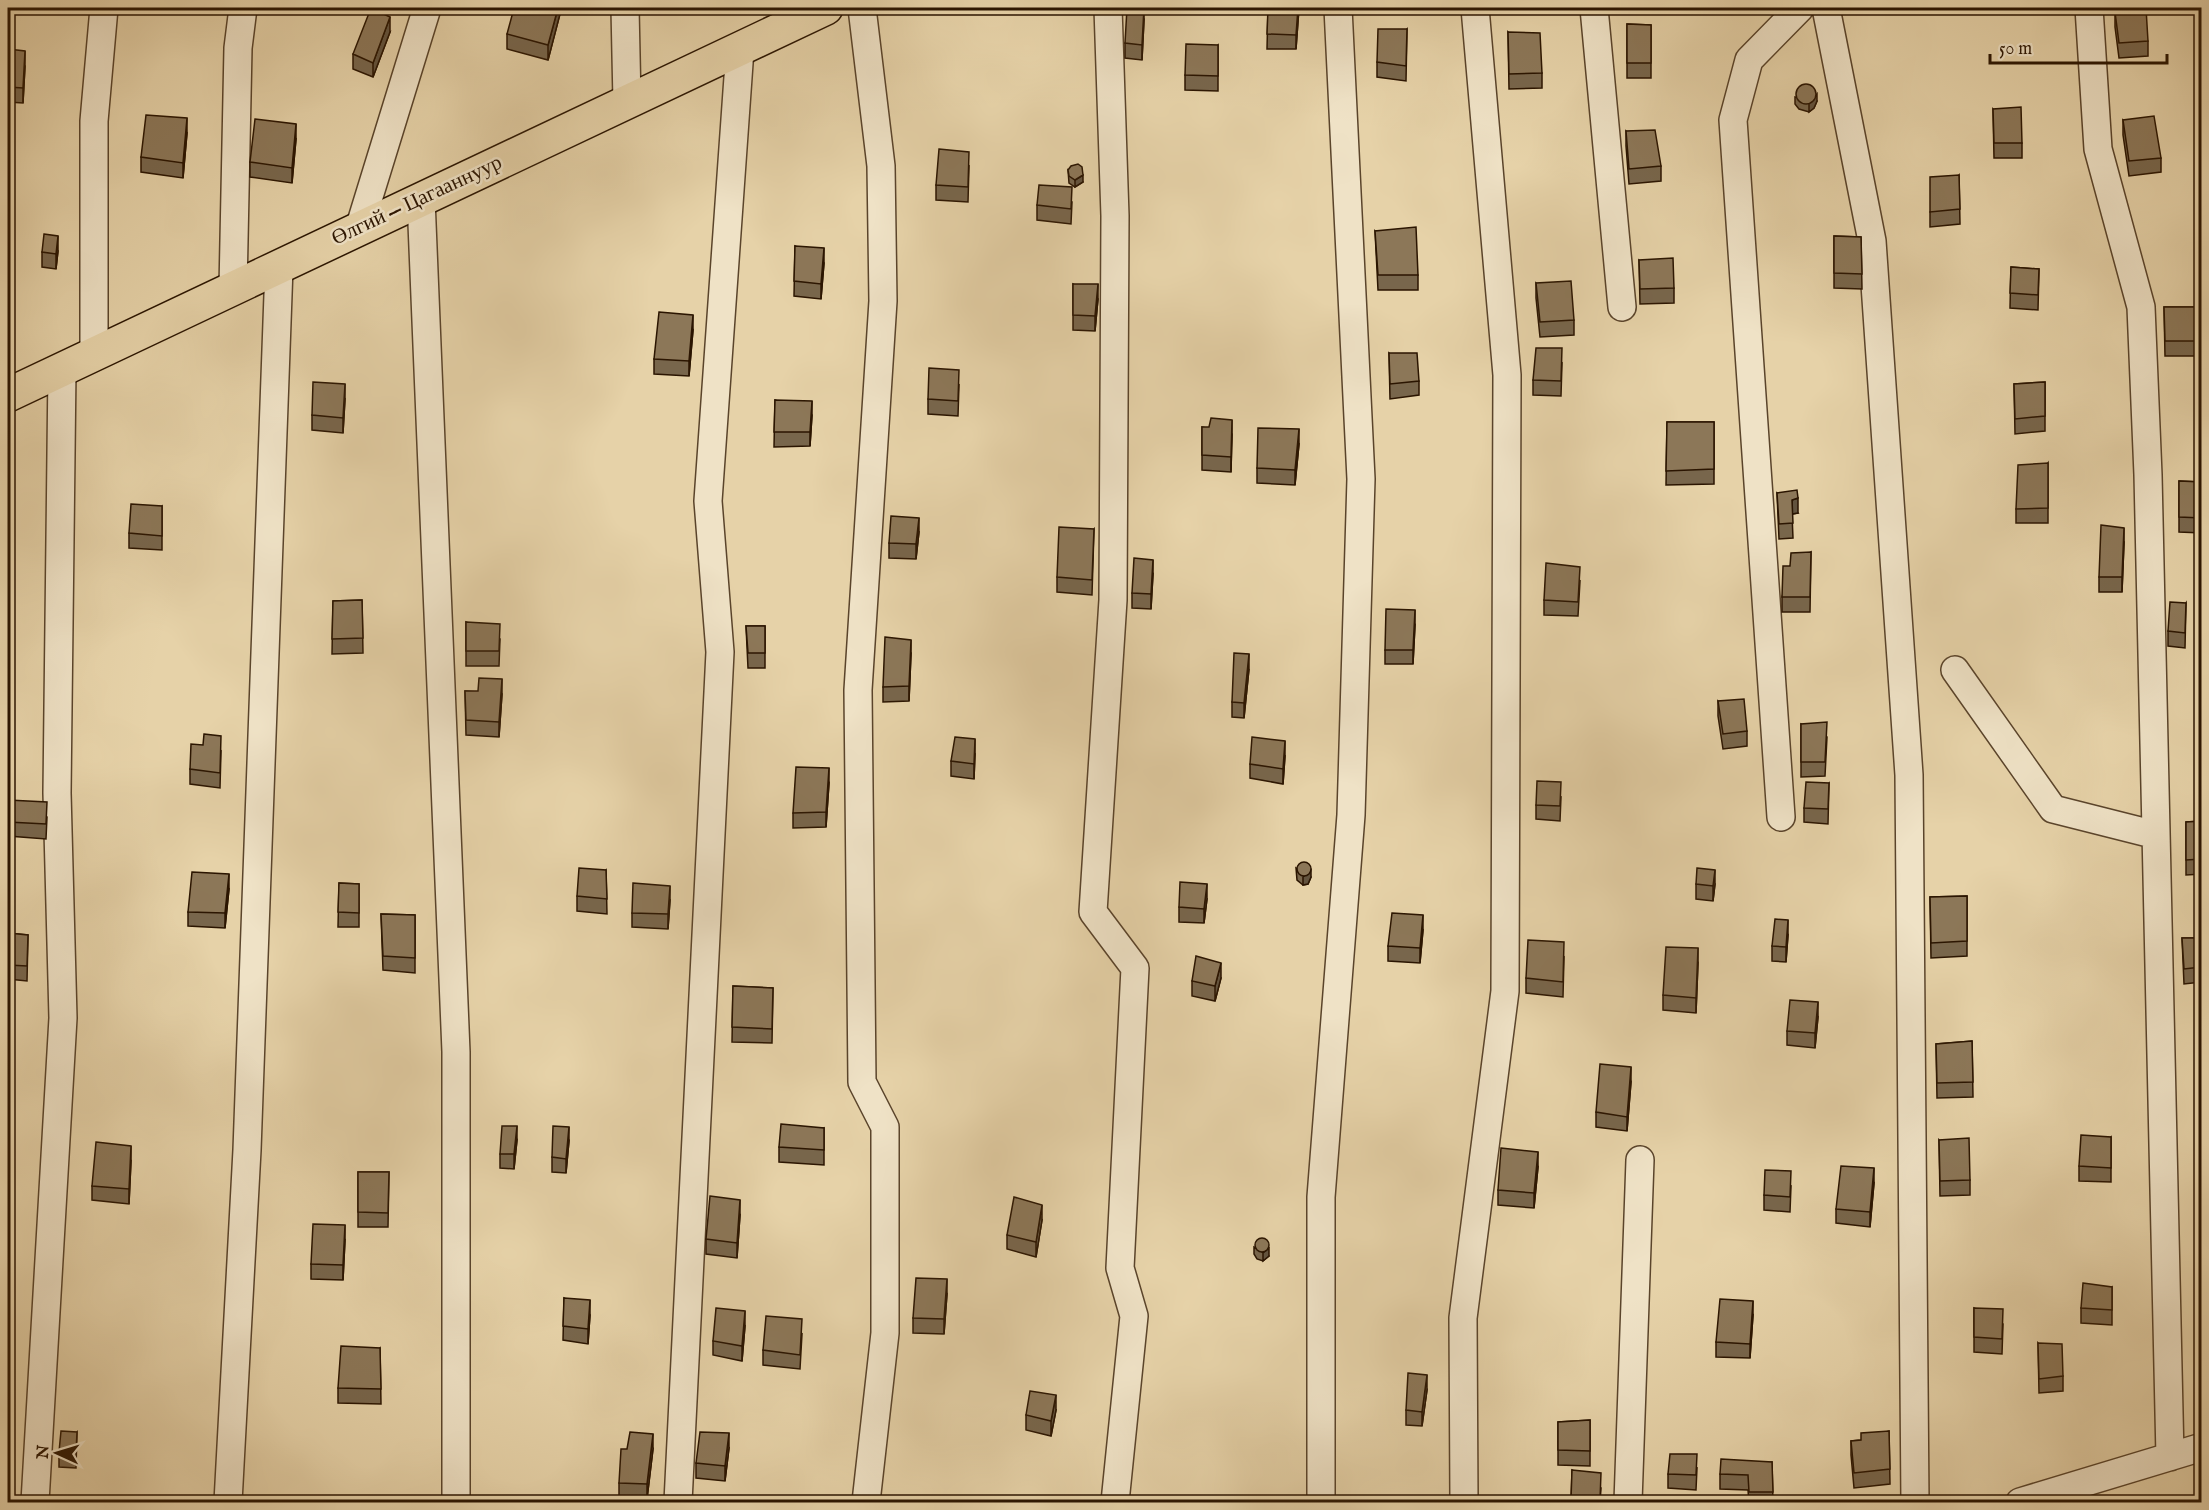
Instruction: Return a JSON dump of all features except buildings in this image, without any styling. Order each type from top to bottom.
[{"type":"highway","name":"Өлгий — Цагааннуур","points":[[8,395],[740,49],[793,16],[826,8]]},
{"type":"street","points":[[94,354],[94,121],[104,8]]},
{"type":"street","points":[[233,288],[238,48],[243,8]]},
{"type":"street","points":[[359,229],[427,8]]},
{"type":"street","points":[[626,8],[627,102]]},
{"type":"street","points":[[862,8],[880,166],[883,301],[858,690],[862,1082],[885,1127],[885,1333],[866,1503]]},
{"type":"street","points":[[1108,8],[1115,216],[1113,600],[1093,912],[1135,968],[1120,1268],[1134,1316],[1115,1503]]},
{"type":"street","points":[[1321,1503],[1321,1197],[1351,815],[1361,479],[1338,8]]},
{"type":"street","points":[[1464,1503],[1463,1318],[1505,991],[1507,375],[1474,8]]},
{"type":"street","points":[[1594,8],[1622,307]]},
{"type":"street","points":[[1781,817],[1733,120],[1749,60],[1800,8]]},
{"type":"street","points":[[1826,8],[1872,241],[1909,775],[1915,1503]]},
{"type":"street","points":[[2089,8],[2098,149],[2141,307],[2148,476],[2170,1458]]},
{"type":"street","points":[[678,1503],[720,652],[708,501],[740,49]]},
{"type":"street","points":[[421,199],[456,1052],[456,1503]]},
{"type":"street","points":[[228,1503],[247,1150],[279,267]]},
{"type":"street","points":[[35,1503],[63,1018],[57,792],[62,369]]},
{"type":"street","points":[[1955,670],[2053,809],[2156,835]]},
{"type":"street","points":[[1628,1503],[1640,1160]]},
{"type":"street","points":[[2020,1503],[2202,1447]]}]
